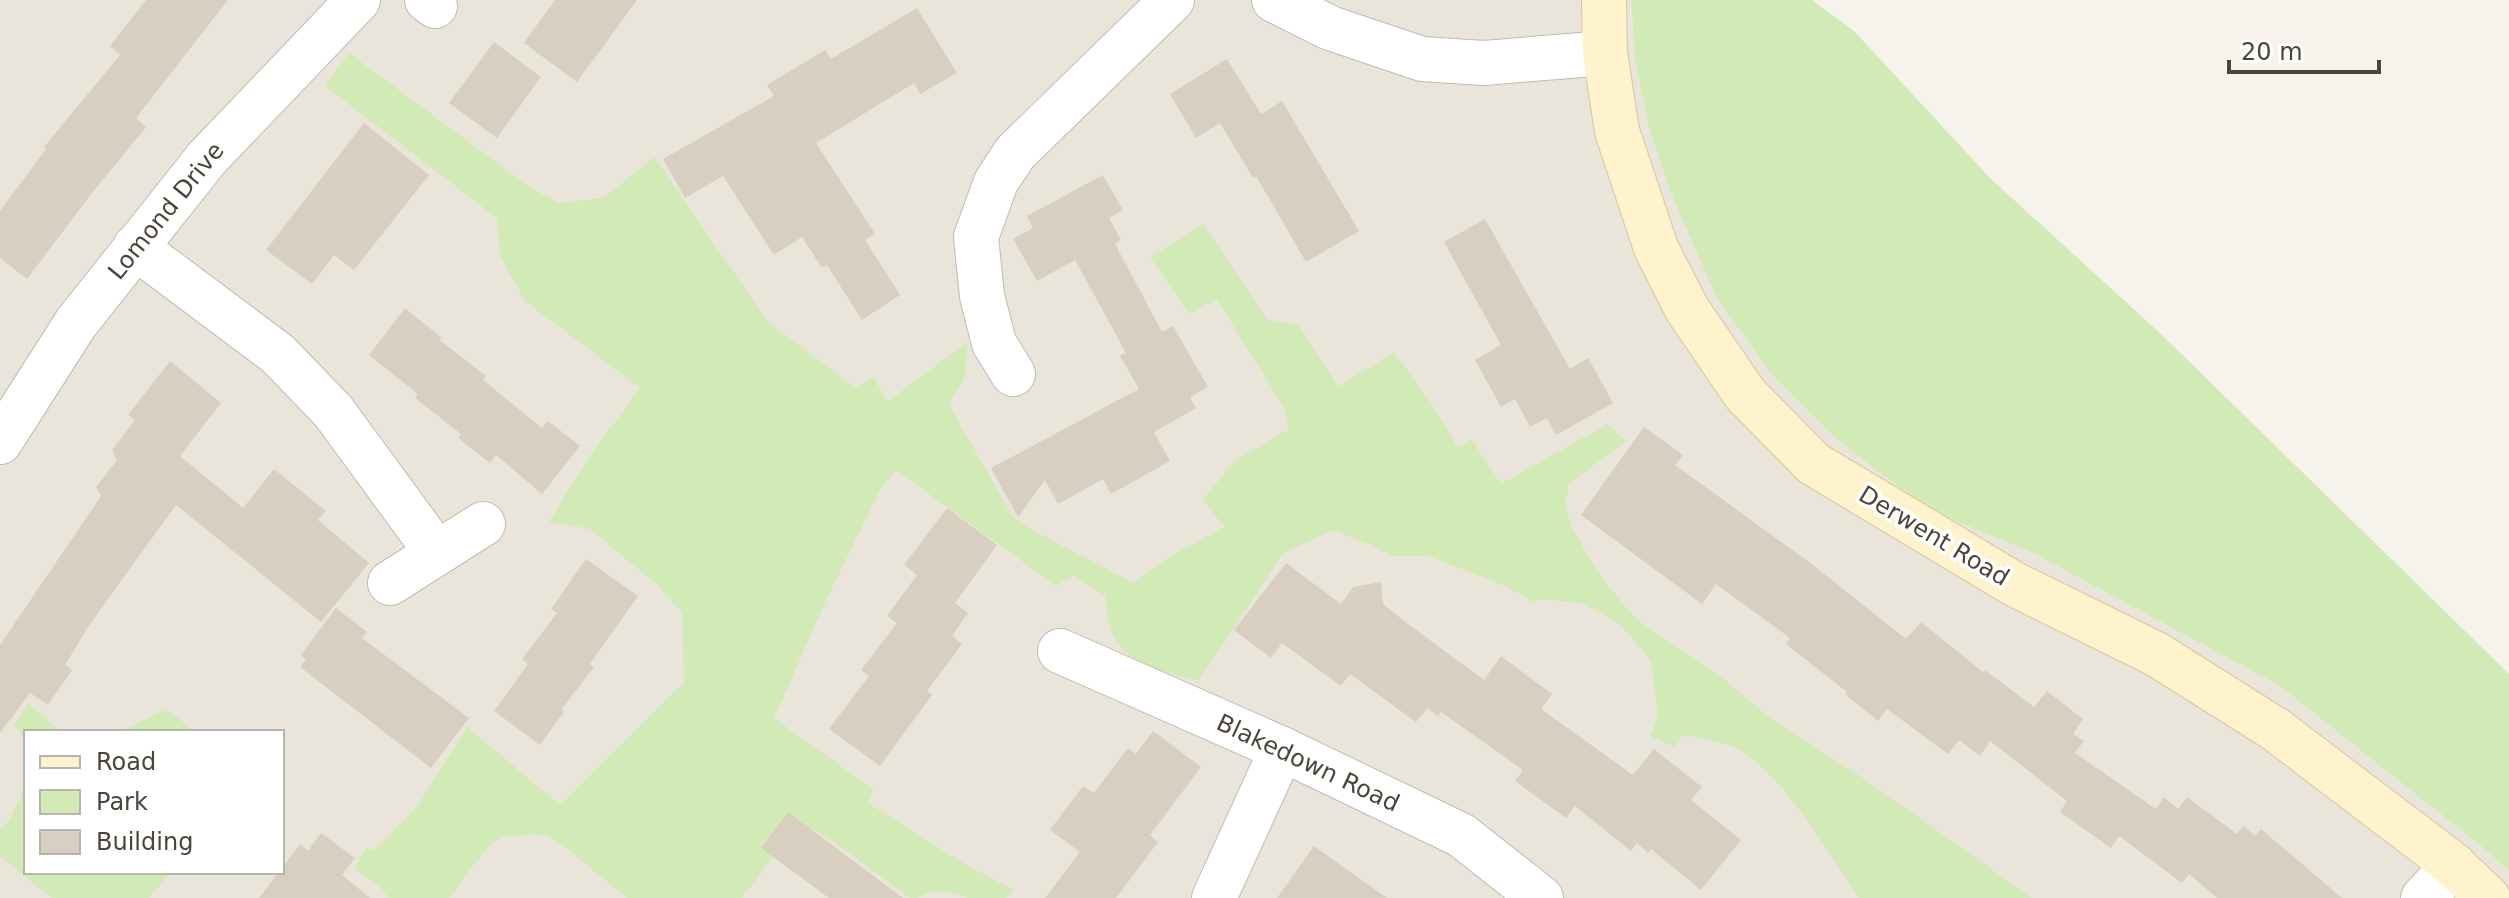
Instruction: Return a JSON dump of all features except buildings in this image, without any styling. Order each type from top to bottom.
[{"type":"street","name":"Lomond Drive","points":[[0,442],[76,323],[207,158],[358,0]]},
{"type":"street","points":[[1013,374],[994,343],[982,296],[976,237],[996,182],[1015,153],[1172,0]]},
{"type":"street","points":[[1274,0],[1330,28],[1422,59],[1484,63],[1605,53]]},
{"type":"street","name":"Derwent Road","points":[[1604,0],[1605,53],[1617,131],[1656,248],[1687,309],[1745,394],[1814,464],[2014,584],[2156,654],[2275,729],[2454,865],[2488,898]]},
{"type":"street","points":[[135,247],[278,354],[333,411],[437,553]]},
{"type":"street","points":[[390,583],[483,524]]},
{"type":"street","name":"Blakedown Road","points":[[1060,651],[1282,749],[1461,835],[1541,898]]},
{"type":"street","points":[[1214,898],[1282,749]]},
{"type":"street","points":[[2423,898],[2454,865]]},
{"type":"shaded area","points":[[0,0],[1631,0],[1635,60],[1649,128],[1931,511],[2029,551],[2280,686],[2509,871],[2509,898],[0,898]]},
{"type":"green space","points":[[1631,0],[1812,0],[1854,31],[1990,178],[2162,335],[2509,674],[2509,871],[2280,686],[2029,551],[1931,511],[1839,441],[1770,373],[1715,294],[1669,188],[1649,128],[1635,60]]},
{"type":"green space","points":[[349,53],[531,188],[559,203],[604,198],[654,157],[768,322],[856,388],[873,377],[888,401],[968,342],[965,376],[949,405],[1013,517],[1134,583],[1166,559],[1224,527],[1203,499],[1235,461],[1289,429],[1284,408],[1217,299],[1189,314],[1150,257],[1203,224],[1268,321],[1298,324],[1338,387],[1394,352],[1432,404],[1458,448],[1472,440],[1501,484],[1608,424],[1626,441],[1569,484],[1565,504],[1571,525],[1590,560],[1638,621],[1720,676],[1769,717],[1863,778],[2032,898],[1859,898],[1794,803],[1748,755],[1726,744],[1699,738],[1683,735],[1675,747],[1650,736],[1658,717],[1651,661],[1621,625],[1583,603],[1542,599],[1534,602],[1503,585],[1428,556],[1391,556],[1333,530],[1284,553],[1199,680],[1187,678],[1147,665],[1124,650],[1110,628],[1105,596],[1073,576],[1056,586],[896,470],[880,490],[827,598],[774,718],[874,790],[868,803],[968,866],[1014,890],[1006,898],[969,898],[946,891],[910,898],[834,842],[800,822],[742,898],[627,898],[559,842],[533,834],[503,837],[494,842],[449,898],[388,898],[380,886],[354,869],[366,847],[374,851],[417,807],[467,727],[560,805],[684,683],[682,612],[654,582],[590,529],[549,522],[589,457],[640,388],[525,301],[500,256],[497,218],[325,86]]},
{"type":"green space","points":[[28,703],[59,730],[24,730],[24,737],[15,725]]},
{"type":"green space","points":[[166,710],[194,730],[122,730]]},
{"type":"green space","points":[[24,787],[24,874],[168,874],[149,898],[52,898],[0,856],[0,831],[16,808]]}]
